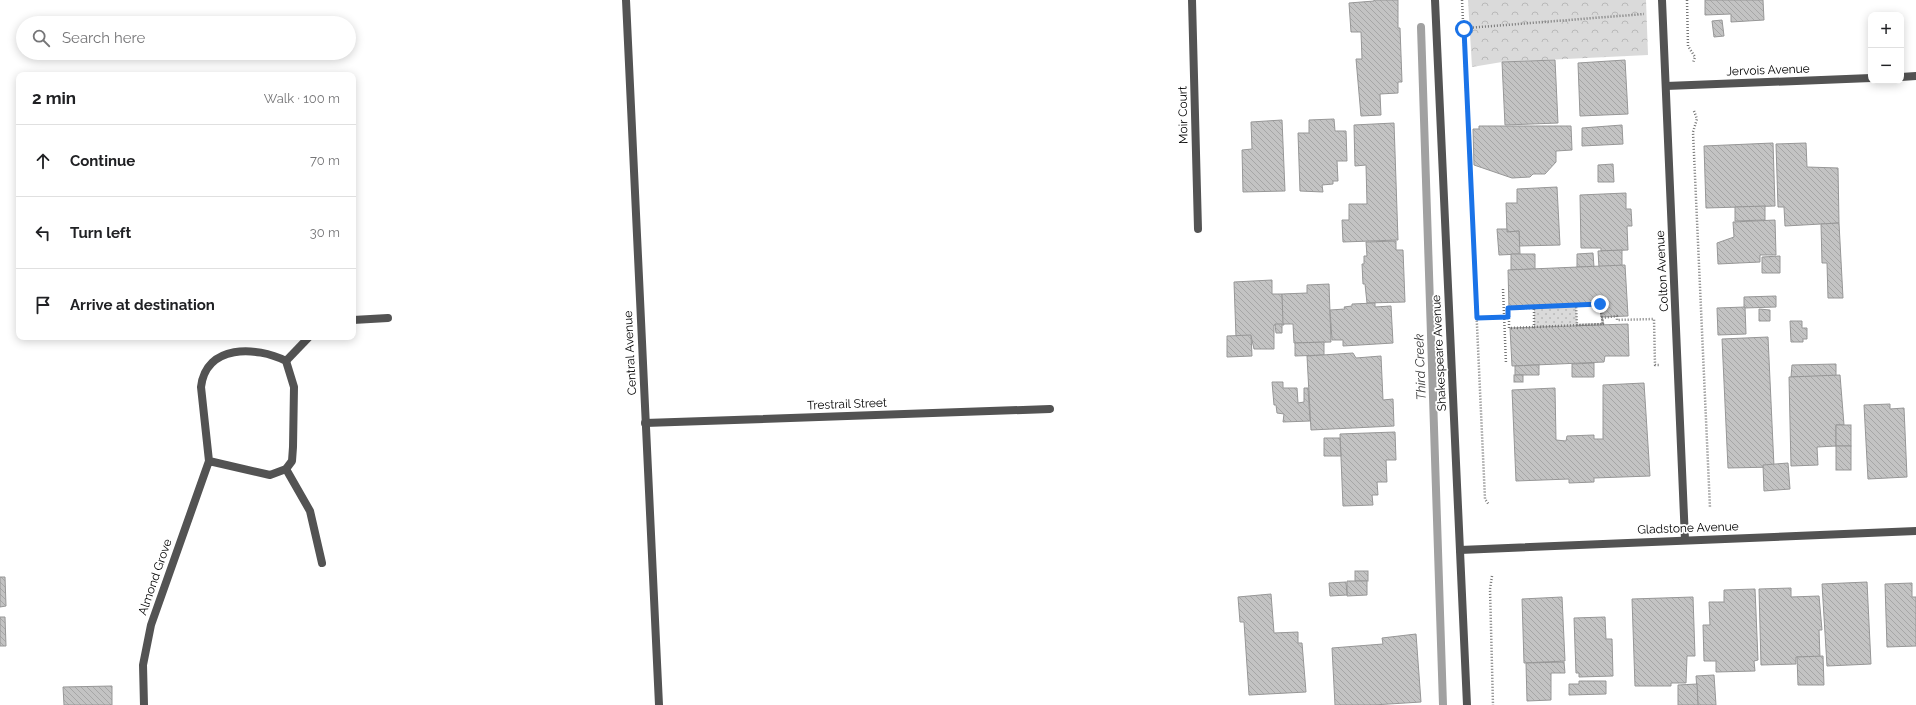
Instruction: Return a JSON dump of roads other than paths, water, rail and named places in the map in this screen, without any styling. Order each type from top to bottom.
[{"type":"street","name":"Central Avenue","points":[[626,0],[659,705]]},
{"type":"street","name":"Moir Court","points":[[1192,0],[1198,229]]},
{"type":"street","name":"Shakespeare Avenue","points":[[1435,0],[1467,705]]},
{"type":"street","name":"Colton Avenue","points":[[1662,0],[1685,540]]},
{"type":"street","points":[[1904,77],[1916,76]]},
{"type":"street","name":"Jervois Avenue","points":[[1666,86],[1868,78]]},
{"type":"street","points":[[356,320],[388,318]]},
{"type":"street","points":[[209,461],[270,475],[286,469],[292,461],[294,387],[286,361],[306,340]]},
{"type":"street","name":"Almond Grove","points":[[144,705],[143,665],[151,625],[209,461],[201,387],[202,377],[207,366],[217,358],[232,353],[249,351],[264,352],[286,361]]},
{"type":"street","name":"Trestrail Street","points":[[645,423],[1050,409]]},
{"type":"street","points":[[286,469],[310,511],[322,563]]},
{"type":"street","name":"Gladstone Avenue","points":[[1460,550],[1916,531]]},
{"type":"waterway","name":"Third Creek","points":[[1421,27],[1443,705]]}]
